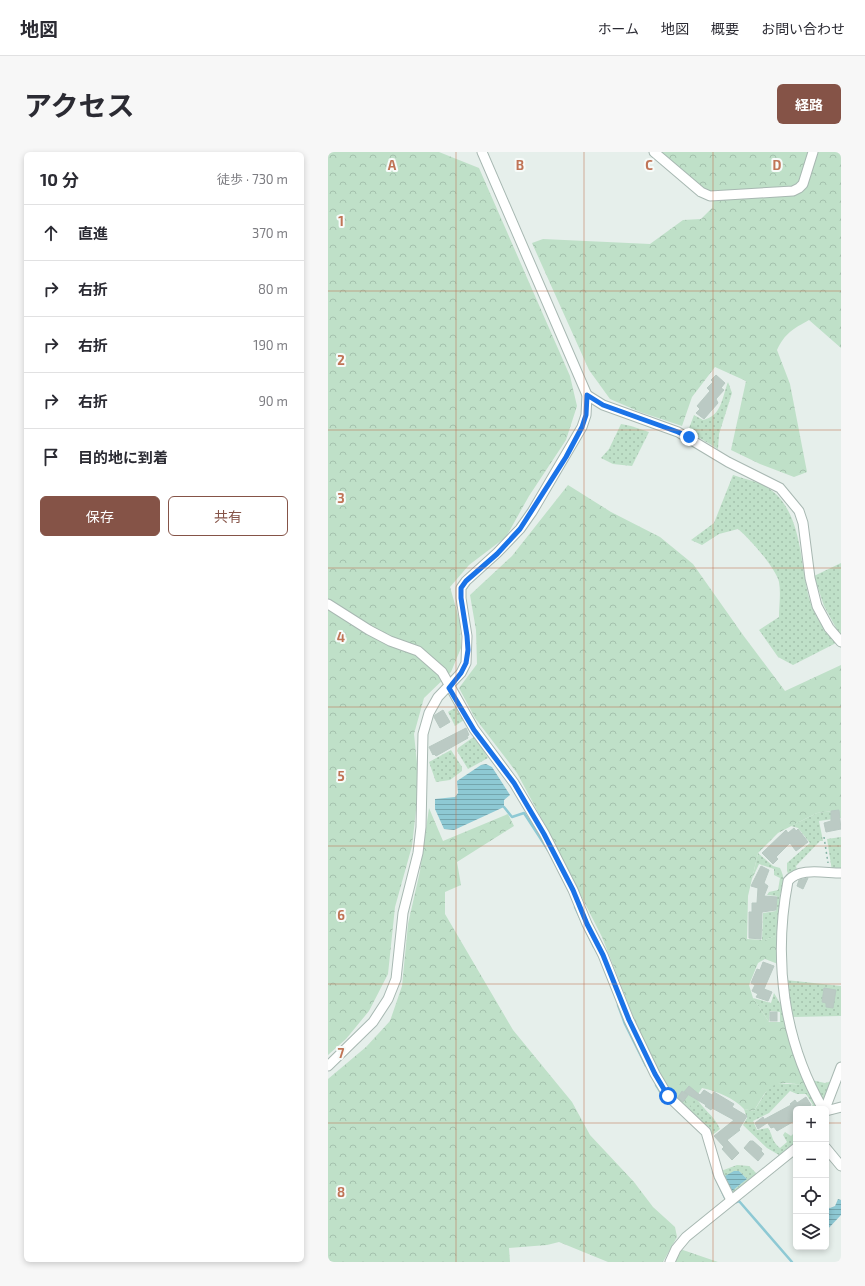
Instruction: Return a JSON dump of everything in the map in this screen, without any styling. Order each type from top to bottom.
[{"type":"street","points":[[328,1066],[373,1022],[388,999],[396,979],[403,913],[418,853],[421,827],[424,734],[429,713],[438,697],[449,688],[461,673],[466,663],[468,650],[461,588],[466,581],[497,554],[520,529],[532,512],[582,427],[586,415],[587,395],[482,152]]},
{"type":"street","points":[[654,152],[701,192],[710,196],[793,190],[799,188],[803,184],[812,152]]},
{"type":"street","points":[[587,395],[603,405],[678,432],[728,462],[780,488],[799,511],[803,523],[810,578],[817,606],[829,628],[841,642]]},
{"type":"street","points":[[328,604],[383,637],[418,651],[442,672],[449,688],[474,730],[514,783],[544,834],[573,890],[587,924],[603,955],[629,1020],[655,1074],[668,1096],[706,1132],[719,1176],[730,1200]]},
{"type":"street","points":[[823,1106],[804,1071],[793,1040],[782,976],[781,925],[788,881],[792,876],[802,872],[841,873]]},
{"type":"street","points":[[826,1106],[841,1067]]},
{"type":"street","points":[[829,1109],[841,1106]]},
{"type":"street","points":[[670,1262],[676,1249],[686,1237],[793,1150]]},
{"type":"street","points":[[829,1152],[841,1166]]},
{"type":"path","points":[[824,838],[829,873]]},
{"type":"green space","points":[[328,152],[439,152],[479,168],[570,376],[577,406],[566,440],[529,496],[506,537],[469,565],[450,587],[460,622],[461,648],[451,672],[424,698],[414,734],[419,783],[412,846],[395,907],[388,974],[369,1011],[346,1039],[328,1055]]},
{"type":"green space","points":[[657,152],[841,152],[841,348],[809,320],[786,335],[777,350],[790,384],[807,472],[794,477],[760,464],[731,450],[746,381],[715,367],[692,397],[682,426],[640,412],[610,399],[589,370],[532,243],[543,239],[650,244],[683,220],[701,219],[712,208],[713,193],[702,189]]},
{"type":"green space","points":[[728,382],[732,393],[719,434],[718,449],[688,431],[694,415],[703,420],[709,418],[718,410]]},
{"type":"green space","points":[[621,424],[649,432],[632,466],[613,464],[601,458],[609,449]]},
{"type":"green space","points":[[733,475],[756,482],[768,488],[777,495],[785,506],[792,518],[800,545],[807,588],[814,612],[828,634],[836,643],[793,665],[778,657],[759,630],[779,617],[780,600],[780,586],[777,576],[762,554],[738,529],[719,534],[702,545],[691,540],[714,523]]},
{"type":"green space","points":[[568,485],[611,512],[660,537],[693,564],[785,691],[841,665],[841,810],[817,813],[778,833],[758,853],[748,896],[747,939],[765,940],[778,935],[778,964],[765,959],[758,963],[749,985],[753,998],[769,1022],[785,1022],[793,1053],[807,1083],[779,1083],[774,1085],[766,1092],[754,1111],[744,1109],[724,1096],[702,1088],[689,1108],[684,1107],[673,1096],[650,1059],[602,937],[546,827],[517,773],[475,718],[459,688],[477,664],[476,630],[470,595],[512,556]]},
{"type":"green space","points":[[841,563],[841,637],[824,606],[814,576]]},
{"type":"green space","points":[[456,707],[464,720],[455,726],[448,712]]},
{"type":"green space","points":[[475,736],[488,758],[468,769],[457,751],[458,748]]},
{"type":"green space","points":[[451,750],[462,767],[462,771],[450,780],[436,782],[429,762]]},
{"type":"green space","points":[[429,808],[443,841],[508,814],[514,826],[457,862],[461,885],[445,892],[445,914],[513,1030],[572,1102],[590,1135],[634,1182],[653,1207],[675,1227],[677,1237],[663,1262],[608,1262],[559,1242],[547,1245],[509,1248],[510,1262],[328,1262],[328,1079],[366,1047],[390,1021],[402,986],[408,924],[420,871]]},
{"type":"green space","points":[[841,810],[841,818],[819,821],[823,841],[820,841],[796,866],[797,870],[789,876],[787,871],[787,863],[810,843],[798,828],[791,826],[817,813]]},
{"type":"green space","points":[[841,837],[841,870],[832,871],[827,839]]},
{"type":"green space","points":[[758,853],[773,866],[780,868],[784,881],[780,894],[778,935],[765,940],[762,940],[763,913],[776,911],[777,896],[767,895],[769,892],[778,890],[780,878],[774,875],[774,869],[759,864],[752,879]]},
{"type":"green space","points":[[786,980],[841,986],[841,1016],[792,1017]]},
{"type":"green space","points":[[774,993],[784,1010],[785,1022],[780,1022],[780,1012],[770,1011],[769,1022],[753,998],[771,1003]]},
{"type":"green space","points":[[811,1080],[825,1083],[832,1081],[825,1103]]},
{"type":"green space","points":[[774,1083],[807,1083],[817,1106],[812,1106],[813,1105],[806,1094],[797,1094],[790,1091],[769,1113],[753,1121],[757,1130],[768,1128],[773,1140],[780,1148],[787,1142],[783,1135],[785,1132],[791,1136],[793,1134],[793,1146],[779,1155],[767,1148],[743,1125],[747,1118],[744,1109],[754,1111],[769,1087]]},
{"type":"green space","points":[[696,1097],[718,1124],[720,1129],[710,1137],[684,1107]]},
{"type":"green space","points":[[737,1165],[749,1166],[757,1174],[733,1193],[729,1193],[721,1171]],"holes":[[[739,1171],[747,1179],[732,1191]]]},
{"type":"green space","points":[[680,1249],[718,1262],[672,1262]]},
{"type":"water","points":[[486,764],[492,767],[510,795],[504,800],[504,807],[454,830],[444,829],[435,809],[435,799],[455,797],[458,793],[457,781],[481,765]]},
{"type":"water","points":[[734,1171],[739,1171],[747,1179],[732,1191],[725,1176]]},
{"type":"water","points":[[838,1199],[841,1200],[841,1215],[829,1228],[829,1208],[835,1206]]},
{"type":"building","points":[[716,375],[725,383],[721,388],[724,390],[716,399],[718,403],[704,419],[696,413],[700,409],[697,406],[710,391],[707,388],[713,382],[711,380]]},
{"type":"building","points":[[443,710],[450,722],[440,728],[434,717]]},
{"type":"building","points":[[466,728],[469,735],[467,736],[468,738],[436,756],[434,754],[433,755],[429,747]]},
{"type":"building","points":[[839,810],[841,829],[826,832],[824,823],[831,821],[831,811]]},
{"type":"building","points":[[794,828],[796,831],[798,829],[808,842],[796,851],[790,843],[776,857],[778,859],[773,864],[762,853],[786,830],[788,833]]},
{"type":"building","points":[[761,866],[769,870],[764,883],[768,886],[764,896],[777,897],[776,910],[762,912],[761,939],[749,938],[749,912],[752,912],[752,903],[757,903],[758,888],[751,886]]},
{"type":"building","points":[[808,878],[803,889],[797,886],[799,880]]},
{"type":"building","points":[[763,962],[774,966],[764,989],[772,992],[768,1001],[756,997],[758,994],[752,991],[755,985],[751,983],[757,969],[760,970]]},
{"type":"building","points":[[824,988],[836,990],[833,1008],[826,1007],[826,1003],[822,1002]]},
{"type":"building","points":[[770,1012],[777,1012],[777,1021],[770,1021]]},
{"type":"building","points":[[689,1086],[700,1095],[704,1090],[712,1095],[714,1092],[734,1104],[732,1107],[747,1116],[739,1129],[740,1130],[727,1140],[739,1153],[732,1160],[722,1149],[724,1147],[714,1136],[734,1120],[712,1108],[711,1110],[705,1106],[706,1105],[684,1092]]},
{"type":"building","points":[[682,1091],[688,1095],[683,1102],[678,1097]]},
{"type":"building","points":[[806,1097],[811,1105],[793,1106],[793,1122],[777,1131],[774,1127],[771,1128],[765,1119],[791,1105],[790,1104],[795,1100],[797,1103]]},
{"type":"building","points":[[763,1117],[767,1123],[758,1129],[755,1123]]},
{"type":"building","points":[[750,1141],[753,1141],[762,1149],[761,1151],[764,1154],[758,1161],[744,1148]]},
{"type":"waterway","points":[[504,807],[512,817],[524,813],[548,850]]},
{"type":"waterway","points":[[575,907],[594,947]]},
{"type":"waterway","points":[[618,1005],[625,1024],[646,1066]]},
{"type":"waterway","points":[[656,1085],[665,1099]]},
{"type":"waterway","points":[[713,1172],[726,1200]]},
{"type":"waterway","points":[[734,1203],[739,1201],[792,1262]]},
{"type":"route","points":[[668,1096],[655,1074],[629,1020],[603,955],[587,924],[573,890],[544,834],[514,783],[474,730],[449,688],[461,673],[466,663],[468,650],[461,588],[466,581],[497,554],[520,529],[532,512],[566,457],[582,427],[586,415],[587,395],[603,405],[689,437]]}]
